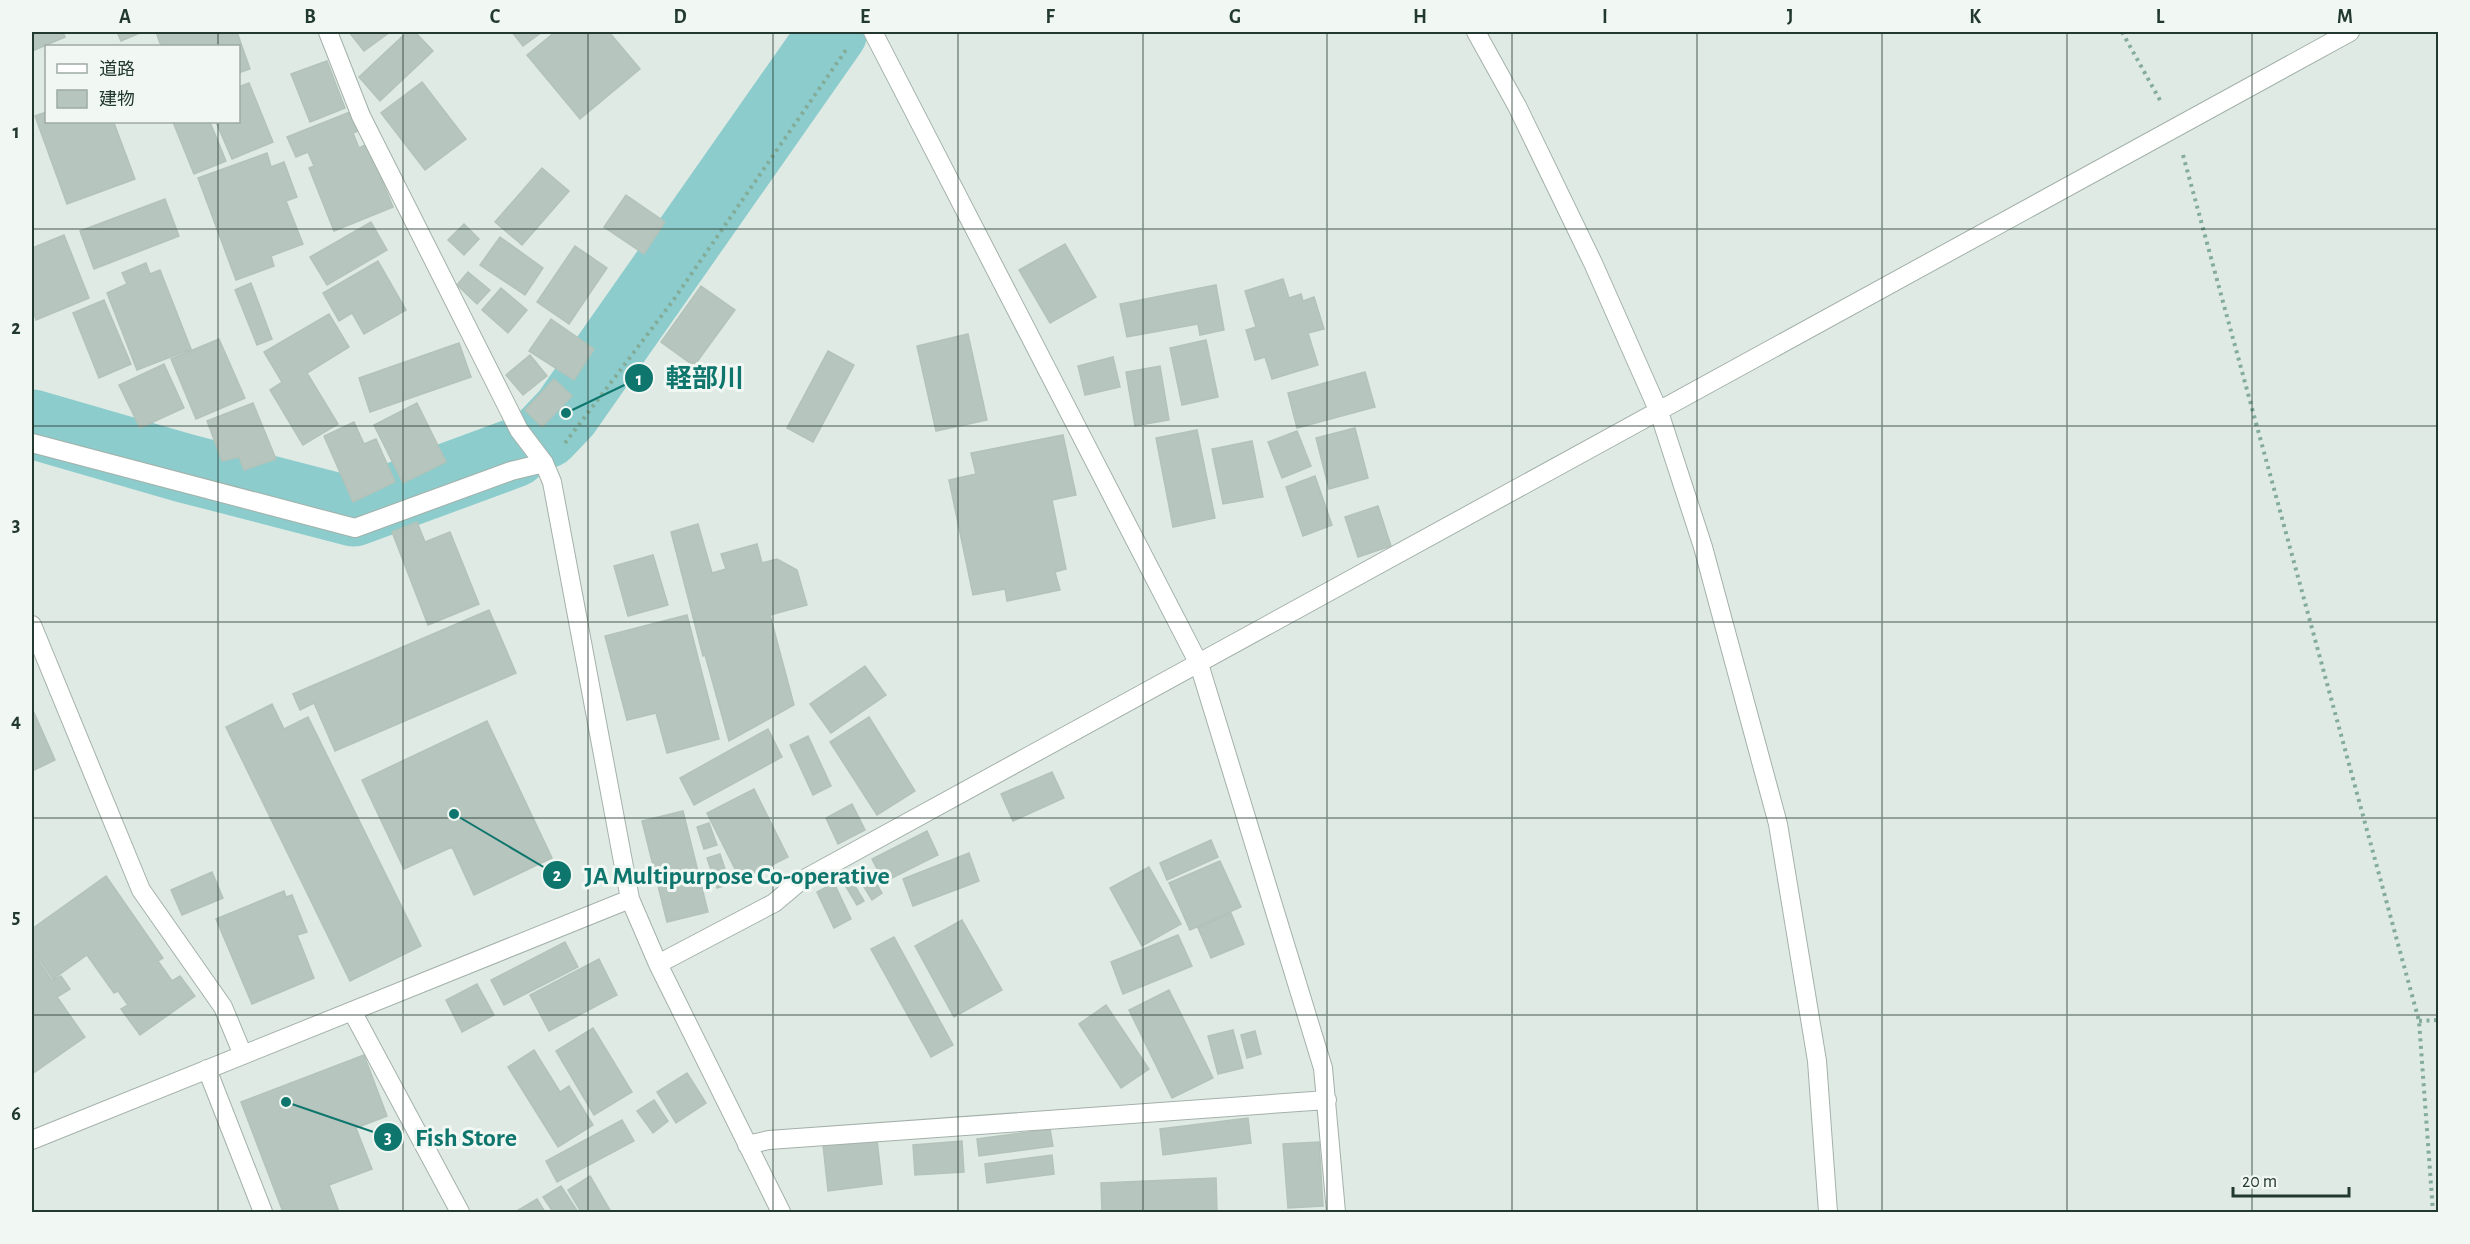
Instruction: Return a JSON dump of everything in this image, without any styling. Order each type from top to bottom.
[{"type":"street","points":[[328,32],[361,117],[519,430],[544,464],[552,482],[630,899],[658,964],[782,1212]]},
{"type":"street","points":[[873,32],[1199,664],[1323,1068],[1336,1212]]},
{"type":"street","points":[[1476,32],[1517,106],[1593,263],[1659,412],[1703,547],[1778,824],[1817,1061],[1828,1212]]},
{"type":"street","points":[[658,964],[774,903],[800,882],[2350,32]]},
{"type":"street","points":[[32,443],[355,528],[511,471],[544,464]]},
{"type":"street","points":[[32,625],[141,890],[224,1007],[243,1055]]},
{"type":"street","points":[[32,1140],[630,899]]},
{"type":"street","points":[[352,1011],[460,1212]]},
{"type":"street","points":[[207,1069],[263,1212]]},
{"type":"street","points":[[747,1145],[769,1140],[1327,1100]]},
{"type":"path","points":[[2122,32],[2176,129],[2419,1021],[2433,1212]]},
{"type":"path","points":[[544,464],[555,456],[672,302],[852,41]]},
{"type":"path","points":[[2419,1021],[2439,1020]]},
{"type":"building","points":[[32,32],[63,32],[65,37],[32,51]]},
{"type":"building","points":[[117,32],[142,32],[121,41]]},
{"type":"building","points":[[156,32],[237,32],[250,69],[240,72],[240,45],[161,45]]},
{"type":"building","points":[[349,32],[390,32],[364,51]]},
{"type":"building","points":[[407,32],[415,32],[433,51],[380,101],[359,77]]},
{"type":"building","points":[[512,32],[542,32],[523,46]]},
{"type":"building","points":[[555,32],[609,32],[640,69],[580,119],[527,55]]},
{"type":"building","points":[[327,61],[345,108],[310,122],[291,74]]},
{"type":"building","points":[[422,82],[466,139],[425,170],[381,113]]},
{"type":"building","points":[[249,83],[273,142],[232,159],[216,123],[240,123],[240,86]]},
{"type":"building","points":[[45,112],[45,123],[114,123],[135,179],[67,204],[35,116]]},
{"type":"building","points":[[350,112],[358,131],[353,133],[359,148],[367,144],[393,207],[334,231],[309,168],[314,166],[308,152],[296,157],[287,137]]},
{"type":"building","points":[[173,123],[210,123],[226,161],[194,174]]},
{"type":"building","points":[[267,153],[271,167],[284,162],[297,197],[286,201],[303,244],[271,256],[274,266],[236,280],[198,178]]},
{"type":"building","points":[[542,168],[569,191],[522,245],[495,222]]},
{"type":"building","points":[[626,195],[665,222],[644,254],[604,227]]},
{"type":"building","points":[[165,199],[179,236],[94,269],[80,231]]},
{"type":"building","points":[[371,222],[387,250],[327,285],[310,257]]},
{"type":"building","points":[[464,224],[479,239],[464,255],[448,240]]},
{"type":"building","points":[[64,235],[89,298],[36,320],[32,308],[32,248]]},
{"type":"building","points":[[500,237],[543,268],[525,295],[480,265]]},
{"type":"building","points":[[1065,244],[1096,297],[1050,323],[1019,270]]},
{"type":"building","points":[[575,246],[607,268],[569,324],[537,302]]},
{"type":"building","points":[[378,261],[406,310],[364,334],[352,313],[339,321],[323,293]]},
{"type":"building","points":[[146,263],[150,274],[160,270],[191,349],[137,370],[107,293],[127,284],[122,273]]},
{"type":"building","points":[[468,272],[490,290],[477,304],[457,285]]},
{"type":"building","points":[[1283,279],[1289,298],[1301,294],[1303,301],[1314,297],[1324,329],[1308,333],[1318,365],[1272,379],[1265,357],[1255,360],[1246,330],[1256,327],[1245,291]]},
{"type":"building","points":[[251,283],[272,339],[257,345],[235,290]]},
{"type":"building","points":[[1216,285],[1224,330],[1200,335],[1198,324],[1127,337],[1120,304]]},
{"type":"building","points":[[701,286],[735,310],[694,366],[661,342]]},
{"type":"building","points":[[501,288],[527,310],[508,333],[482,310]]},
{"type":"building","points":[[104,300],[131,364],[99,378],[73,313]]},
{"type":"building","points":[[329,314],[349,347],[307,373],[338,424],[303,445],[270,390],[282,382],[264,352]]},
{"type":"building","points":[[551,319],[594,349],[574,380],[529,351]]},
{"type":"building","points":[[968,334],[987,420],[936,431],[917,346]]},
{"type":"building","points":[[219,339],[245,398],[196,419],[171,359]]},
{"type":"building","points":[[1206,340],[1218,397],[1182,405],[1170,348]]},
{"type":"building","points":[[459,343],[471,377],[370,412],[359,378]]},
{"type":"building","points":[[828,351],[854,365],[813,442],[787,428]]},
{"type":"building","points":[[530,355],[547,376],[523,395],[506,375]]},
{"type":"building","points":[[1113,357],[1120,387],[1085,395],[1078,366]]},
{"type":"building","points":[[164,364],[184,408],[140,428],[119,385]]},
{"type":"building","points":[[1160,366],[1169,420],[1135,426],[1126,372]]},
{"type":"building","points":[[1365,372],[1375,407],[1297,428],[1288,393]]},
{"type":"building","points":[[554,379],[572,396],[542,427],[525,410]]},
{"type":"building","points":[[253,403],[276,459],[244,470],[239,457],[222,461],[207,421]]},
{"type":"building","points":[[417,403],[446,462],[403,483],[374,425]]},
{"type":"building","points":[[354,422],[364,444],[376,439],[395,482],[353,502],[324,436]]},
{"type":"building","points":[[1355,428],[1368,478],[1329,489],[1316,438]]},
{"type":"building","points":[[1197,430],[1215,518],[1173,527],[1156,438]]},
{"type":"building","points":[[1297,431],[1311,466],[1282,478],[1268,442]]},
{"type":"building","points":[[1063,435],[1076,495],[1052,500],[1066,569],[1055,572],[1060,590],[1007,601],[1005,589],[973,595],[949,480],[976,474],[971,453]]},
{"type":"building","points":[[1252,441],[1263,497],[1223,504],[1212,449]]},
{"type":"building","points":[[1315,476],[1332,525],[1303,536],[1286,487]]},
{"type":"building","points":[[1378,506],[1391,546],[1358,557],[1345,517]]},
{"type":"building","points":[[417,522],[425,542],[450,532],[479,604],[428,625],[392,532]]},
{"type":"building","points":[[698,524],[712,573],[726,569],[721,554],[757,544],[762,563],[777,559],[797,570],[807,605],[770,615],[794,705],[729,741],[705,655],[703,656],[671,532]]},
{"type":"building","points":[[653,555],[668,605],[628,616],[614,566]]},
{"type":"building","points":[[489,610],[516,673],[335,751],[314,703],[300,710],[293,694]]},
{"type":"building","points":[[687,615],[719,739],[667,753],[656,713],[627,720],[605,636]]},
{"type":"building","points":[[865,666],[886,695],[831,733],[810,704]]},
{"type":"building","points":[[272,704],[284,729],[308,717],[421,946],[350,981],[226,727]]},
{"type":"building","points":[[32,708],[55,760],[32,771]]},
{"type":"building","points":[[869,717],[915,791],[877,815],[830,742]]},
{"type":"building","points":[[487,721],[552,858],[474,895],[452,847],[404,869],[362,780]]},
{"type":"building","points":[[768,729],[782,757],[694,805],[680,778]]},
{"type":"building","points":[[808,736],[831,786],[813,795],[790,745]]},
{"type":"building","points":[[1052,772],[1064,798],[1013,821],[1001,794]]},
{"type":"building","points":[[754,789],[788,857],[741,881],[707,813]]},
{"type":"building","points":[[852,804],[865,830],[838,844],[826,818]]},
{"type":"building","points":[[683,811],[708,912],[667,922],[642,821]]},
{"type":"building","points":[[709,823],[717,845],[704,849],[697,827]]},
{"type":"building","points":[[927,831],[938,855],[884,882],[872,859]]},
{"type":"building","points":[[1211,840],[1218,857],[1167,880],[1160,863]]},
{"type":"building","points":[[969,853],[979,881],[913,906],[903,879]]},
{"type":"building","points":[[720,854],[730,884],[717,888],[707,858]]},
{"type":"building","points":[[1220,861],[1241,907],[1190,930],[1169,883]]},
{"type":"building","points":[[1149,867],[1181,924],[1142,946],[1110,888]]},
{"type":"building","points":[[867,868],[882,893],[872,900],[856,874]]},
{"type":"building","points":[[212,872],[223,898],[182,915],[171,890]]},
{"type":"building","points":[[106,876],[163,958],[158,961],[172,981],[180,976],[195,996],[140,1035],[121,1009],[128,1005],[118,991],[114,993],[87,955],[53,979],[32,948],[32,929]]},
{"type":"building","points":[[849,876],[864,901],[857,905],[842,880]]},
{"type":"building","points":[[834,883],[851,919],[834,928],[817,892]]},
{"type":"building","points":[[284,891],[286,897],[292,895],[307,932],[297,935],[314,978],[252,1004],[216,919]]},
{"type":"building","points":[[1231,913],[1244,944],[1211,958],[1198,928]]},
{"type":"building","points":[[962,920],[1002,990],[954,1017],[915,946]]},
{"type":"building","points":[[1178,935],[1192,966],[1123,994],[1111,962]]},
{"type":"building","points":[[894,937],[953,1045],[931,1057],[871,949]]},
{"type":"building","points":[[565,942],[578,967],[504,1005],[491,980]]},
{"type":"building","points":[[32,951],[52,981],[61,976],[70,989],[57,997],[85,1037],[32,1074]]},
{"type":"building","points":[[599,959],[617,995],[549,1031],[530,995]]},
{"type":"building","points":[[477,984],[494,1015],[462,1032],[446,1000]]},
{"type":"building","points":[[1169,990],[1213,1078],[1172,1098],[1129,1010]]},
{"type":"building","points":[[1106,1005],[1149,1069],[1121,1088],[1079,1024]]},
{"type":"building","points":[[593,1028],[632,1092],[594,1115],[556,1051]]},
{"type":"building","points":[[1233,1030],[1243,1068],[1218,1074],[1208,1036]]},
{"type":"building","points":[[1255,1031],[1261,1054],[1247,1058],[1241,1035]]},
{"type":"building","points":[[534,1050],[560,1092],[569,1086],[593,1125],[558,1147],[508,1067]]},
{"type":"building","points":[[364,1055],[387,1116],[356,1128],[372,1169],[329,1185],[339,1212],[283,1212],[241,1102]]},
{"type":"building","points":[[687,1073],[706,1103],[676,1123],[657,1092]]},
{"type":"building","points":[[654,1100],[668,1121],[653,1133],[637,1111]]},
{"type":"building","points":[[1248,1118],[1251,1143],[1163,1155],[1160,1129]]},
{"type":"building","points":[[622,1120],[634,1141],[557,1182],[546,1161]]},
{"type":"building","points":[[1050,1129],[1053,1146],[979,1156],[977,1139]]},
{"type":"building","points":[[877,1139],[882,1184],[828,1191],[823,1145]]},
{"type":"building","points":[[962,1141],[964,1172],[915,1175],[913,1145]]},
{"type":"building","points":[[1319,1142],[1323,1206],[1288,1208],[1283,1144]]},
{"type":"building","points":[[1052,1155],[1054,1174],[987,1183],[985,1164]]},
{"type":"building","points":[[590,1176],[611,1212],[581,1212],[568,1190]]},
{"type":"building","points":[[1216,1178],[1217,1212],[1102,1212],[1101,1183]]},
{"type":"building","points":[[561,1186],[578,1212],[553,1212],[543,1197]]},
{"type":"building","points":[[537,1199],[545,1212],[515,1212]]},
{"type":"waterway","points":[[546,434],[566,413],[833,32]]},
{"type":"waterway","points":[[32,424],[184,468],[354,512],[514,453]]},
{"type":"place","name":"軽部川","points":[[566,413]]},
{"type":"place","name":"JA Multipurpose Co-operative","points":[[454,814]]},
{"type":"place","name":"Fish Store","points":[[286,1102]]}]
